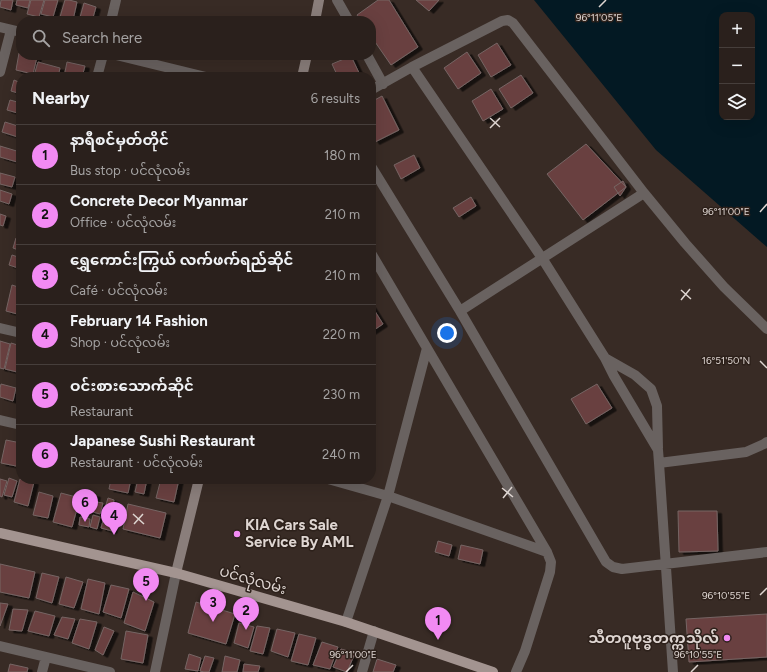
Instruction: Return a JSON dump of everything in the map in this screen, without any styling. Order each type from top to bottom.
[{"type":"main road","points":[[316,16],[319,0]]},
{"type":"main road","points":[[303,72],[306,60]]},
{"type":"main road","points":[[176,573],[198,484]]},
{"type":"main road","name":"ပင်လုံလမ်း","points":[[0,533],[176,573],[346,622],[493,672]]},
{"type":"street","points":[[112,16],[116,0]]},
{"type":"street","points":[[337,0],[346,16]]},
{"type":"street","points":[[376,87],[502,21],[508,20],[513,24],[644,193],[685,243],[719,281],[767,329]]},
{"type":"street","points":[[0,27],[16,31],[0,72]]},
{"type":"street","points":[[98,72],[102,60]]},
{"type":"street","points":[[136,60],[183,72]]},
{"type":"street","points":[[370,60],[376,72]]},
{"type":"street","points":[[412,67],[542,258],[605,358],[658,450]]},
{"type":"street","points":[[376,72],[382,84]]},
{"type":"street","points":[[376,174],[460,311],[606,562],[613,567],[622,569],[767,552]]},
{"type":"street","points":[[460,311],[644,193]]},
{"type":"street","points":[[376,262],[547,552],[550,562],[550,572],[525,651],[516,672]]},
{"type":"street","points":[[0,328],[16,332]]},
{"type":"street","points":[[346,622],[388,496],[426,348]]},
{"type":"street","points":[[605,358],[635,375],[651,389],[657,406],[658,450],[673,672]]},
{"type":"street","points":[[0,420],[16,424]]},
{"type":"street","points":[[659,464],[746,452],[767,442]]},
{"type":"street","points":[[346,484],[388,496],[547,552]]},
{"type":"street","points":[[155,672],[176,573]]},
{"type":"street","points":[[362,672],[374,631]]},
{"type":"street","points":[[0,646],[110,672]]},
{"type":"street","points":[[42,672],[46,657]]},
{"type":"water","points":[[534,0],[767,0],[767,247],[656,150]]},
{"type":"building","points":[[1,0],[13,0],[11,10],[0,7]]},
{"type":"building","points":[[17,0],[30,0],[28,8],[16,5]]},
{"type":"building","points":[[31,0],[44,0],[39,16],[27,14]]},
{"type":"building","points":[[45,0],[58,0],[53,16],[41,14]]},
{"type":"building","points":[[65,0],[77,2],[74,16],[60,16]]},
{"type":"building","points":[[378,0],[389,0],[418,47],[391,65],[376,43],[376,16],[357,15]]},
{"type":"building","points":[[416,0],[439,0],[429,11]]},
{"type":"building","points":[[84,3],[96,7],[93,16],[80,16]]},
{"type":"building","points":[[497,43],[511,65],[491,77],[478,55]]},
{"type":"building","points":[[467,52],[481,73],[458,89],[444,68]]},
{"type":"building","points":[[18,60],[36,60],[33,72],[16,70]]},
{"type":"building","points":[[342,60],[353,60],[359,72],[336,72],[332,64]]},
{"type":"building","points":[[38,62],[60,68],[59,72],[35,72]]},
{"type":"building","points":[[67,62],[85,66],[83,72],[65,72]]},
{"type":"building","points":[[521,75],[533,93],[511,108],[499,89]]},
{"type":"building","points":[[14,80],[16,81],[16,92],[11,91]]},
{"type":"building","points":[[491,89],[503,109],[483,121],[472,101]]},
{"type":"building","points":[[382,96],[399,130],[376,142],[376,99]]},
{"type":"building","points":[[10,100],[16,102],[16,113],[7,110]]},
{"type":"building","points":[[5,122],[16,125],[16,136],[2,132]]},
{"type":"building","points":[[586,144],[626,187],[583,220],[547,174]]},
{"type":"building","points":[[0,146],[16,151],[16,162],[0,157]]},
{"type":"building","points":[[414,155],[420,168],[401,179],[394,165]]},
{"type":"building","points":[[0,173],[15,177],[12,187],[0,184]]},
{"type":"building","points":[[623,181],[626,187],[620,196],[614,187]]},
{"type":"building","points":[[0,190],[12,194],[9,204],[0,201]]},
{"type":"building","points":[[471,197],[476,206],[459,217],[453,208]]},
{"type":"building","points":[[0,214],[6,216],[3,226],[0,225]]},
{"type":"building","points":[[16,238],[16,249],[13,248]]},
{"type":"building","points":[[12,255],[16,256],[16,267],[9,265]]},
{"type":"building","points":[[12,285],[16,286],[16,314],[6,311]]},
{"type":"building","points":[[376,313],[383,324],[376,329]]},
{"type":"building","points":[[0,341],[10,344],[4,369],[0,368]]},
{"type":"building","points":[[11,343],[16,344],[16,372],[5,369]]},
{"type":"building","points":[[1,384],[16,388],[13,401],[0,397]]},
{"type":"building","points":[[597,384],[612,408],[586,424],[571,399]]},
{"type":"building","points":[[6,440],[16,442],[16,466],[1,463]]},
{"type":"building","points":[[9,478],[16,481],[12,497],[4,495]]},
{"type":"building","points":[[0,479],[7,481],[2,497],[0,496]]},
{"type":"building","points":[[19,484],[34,484],[28,506],[14,502]]},
{"type":"building","points":[[110,484],[130,484],[128,493],[109,489]]},
{"type":"building","points":[[137,484],[146,484],[144,494],[135,492]]},
{"type":"building","points":[[160,484],[178,484],[174,502],[156,498]]},
{"type":"building","points":[[39,492],[53,496],[48,518],[33,515]]},
{"type":"building","points":[[61,493],[80,498],[72,527],[53,522]]},
{"type":"building","points":[[87,493],[96,495],[92,512],[83,510]]},
{"type":"building","points":[[108,498],[114,500],[111,514],[104,512]]},
{"type":"building","points":[[96,502],[103,503],[100,514],[93,512]]},
{"type":"building","points":[[128,504],[166,513],[160,538],[123,529]]},
{"type":"building","points":[[678,511],[717,511],[718,551],[679,552]]},
{"type":"building","points":[[93,515],[100,517],[97,529],[90,527]]},
{"type":"building","points":[[80,517],[90,519],[89,527],[79,525]]},
{"type":"building","points":[[104,517],[115,520],[112,531],[101,528]]},
{"type":"building","points":[[438,541],[452,545],[449,556],[435,552]]},
{"type":"building","points":[[461,545],[483,550],[480,564],[458,559]]},
{"type":"building","points":[[0,564],[35,572],[29,598],[0,592]]},
{"type":"building","points":[[42,573],[59,577],[52,603],[36,598]]},
{"type":"building","points":[[66,577],[83,582],[74,608],[59,604]]},
{"type":"building","points":[[88,579],[105,583],[99,614],[81,609]]},
{"type":"building","points":[[111,585],[129,589],[121,618],[103,612]]},
{"type":"building","points":[[133,592],[154,602],[145,631],[124,623]]},
{"type":"building","points":[[196,602],[235,614],[226,644],[188,633]]},
{"type":"building","points":[[0,603],[8,604],[0,626]]},
{"type":"building","points":[[13,609],[28,610],[22,631],[9,630]]},
{"type":"building","points":[[35,611],[55,616],[49,636],[28,631]]},
{"type":"building","name":"သီတဂူဗုဒ္ဓတက္ကသိုလ်","points":[[767,614],[767,657],[689,662],[686,619]]},
{"type":"building","points":[[62,617],[75,619],[68,639],[54,635]]},
{"type":"building","points":[[80,619],[97,622],[89,649],[72,643]]},
{"type":"building","points":[[239,623],[254,627],[248,648],[234,643]]},
{"type":"building","points":[[257,626],[270,628],[263,654],[250,651]]},
{"type":"building","points":[[104,627],[114,631],[103,655],[95,650]]},
{"type":"building","points":[[277,629],[295,633],[288,657],[271,651]]},
{"type":"building","points":[[126,631],[148,635],[143,663],[121,659]]},
{"type":"building","points":[[299,634],[316,638],[308,665],[291,661]]},
{"type":"building","points":[[322,642],[338,647],[330,669],[313,665]]},
{"type":"building","points":[[341,649],[355,653],[347,672],[333,667]]},
{"type":"building","points":[[189,654],[201,658],[198,671],[185,669]]},
{"type":"building","points":[[205,656],[214,658],[209,672],[200,671]]},
{"type":"building","points":[[225,656],[240,660],[237,672],[222,672]]},
{"type":"building","points":[[377,659],[396,665],[393,672],[373,672]]},
{"type":"building","points":[[10,664],[28,668],[27,672],[8,672]]},
{"type":"building","points":[[244,664],[260,666],[258,672],[243,672]]},
{"type":"place","name":"Japanese Sushi Restaurant","points":[[85,522]]},
{"type":"place","name":"KIA Cars Sale Service By AML","points":[[237,534]]},
{"type":"place","name":"February 14 Fashion","points":[[114,535]]},
{"type":"place","name":"ဝင်းစားသောက်ဆိုင်","points":[[146,601]]},
{"type":"place","name":"ရွှေကောင်းကြွယ် လက်ဖက်ရည်ဆိုင်","points":[[213,622]]},
{"type":"place","name":"Concrete Decor Myanmar","points":[[246,630]]},
{"type":"place","name":"သီတဂူဗုဒ္ဓတက္ကသိုလ်","points":[[727,638]]},
{"type":"place","name":"နာရီစင်မှတ်တိုင်","points":[[438,640]]}]
